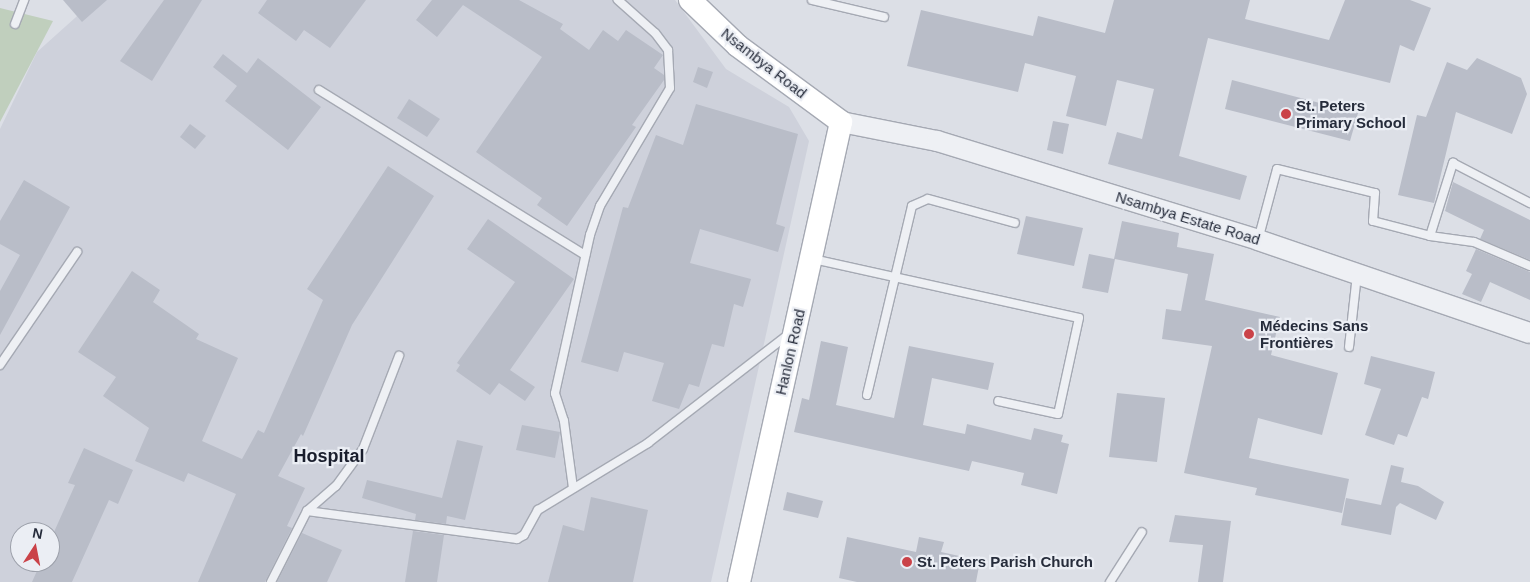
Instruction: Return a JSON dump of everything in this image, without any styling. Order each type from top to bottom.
[{"type":"main road","name":"Nsambya Road","points":[[690,0],[738,46],[842,122]]},
{"type":"main road","name":"Hanlon Road","points":[[739,582],[842,122]]},
{"type":"street","name":"Nsambya Estate Road","points":[[842,122],[937,141],[1258,240],[1530,333]]},
{"type":"lane","points":[[15,24],[24,0]]},
{"type":"lane","points":[[573,488],[564,421],[555,393],[585,255],[600,206],[670,88],[668,50],[654,33],[618,0]]},
{"type":"lane","points":[[812,0],[884,17]]},
{"type":"lane","points":[[319,90],[585,255]]},
{"type":"lane","points":[[1430,236],[1453,163],[1530,204]]},
{"type":"lane","points":[[1258,240],[1277,169],[1375,193],[1373,221],[1430,236],[1474,242],[1530,266]]},
{"type":"lane","points":[[867,396],[893,276],[912,206],[928,199],[1015,223]]},
{"type":"lane","points":[[0,365],[77,252]]},
{"type":"lane","points":[[811,258],[1079,318],[1058,414],[998,401]]},
{"type":"lane","points":[[1349,347],[1357,274]]},
{"type":"lane","points":[[307,511],[508,540],[524,535],[538,510],[648,443],[795,329]]},
{"type":"lane","points":[[271,582],[307,511],[336,486],[363,449],[398,356]]},
{"type":"lane","points":[[1110,582],[1142,532]]},
{"type":"shaded area","points":[[95,0],[675,0],[726,69],[789,107],[809,141],[711,582],[0,582],[0,129],[37,52]]},
{"type":"green space","points":[[0,8],[53,21],[0,122]]},
{"type":"building","points":[[63,0],[107,0],[82,22]]},
{"type":"building","points":[[164,0],[202,0],[152,81],[120,61]]},
{"type":"building","points":[[267,0],[366,0],[330,48],[304,30],[296,41],[258,13]]},
{"type":"building","points":[[432,0],[519,0],[563,24],[560,29],[589,50],[603,30],[618,41],[626,30],[663,55],[654,68],[664,75],[664,80],[632,125],[636,127],[567,226],[537,205],[542,198],[476,152],[542,57],[463,5],[437,37],[416,20]]},
{"type":"building","points":[[1114,0],[1250,0],[1245,19],[1329,40],[1345,0],[1410,0],[1431,8],[1414,51],[1400,45],[1390,83],[1208,38],[1179,156],[1247,176],[1240,200],[1108,164],[1117,132],[1142,139],[1154,89],[1117,80],[1106,126],[1066,116],[1076,76],[1025,63],[1018,92],[907,66],[921,10],[1033,36],[1038,16],[1105,33]]},
{"type":"building","points":[[223,54],[247,73],[258,58],[321,107],[288,150],[225,101],[237,86],[213,67]]},
{"type":"building","points":[[1477,58],[1521,78],[1527,94],[1512,134],[1456,112],[1434,203],[1398,195],[1417,115],[1426,117],[1447,62],[1467,70]]},
{"type":"building","points":[[698,67],[713,72],[707,88],[693,82]]},
{"type":"building","points":[[1232,80],[1358,113],[1350,141],[1225,109]]},
{"type":"building","points":[[409,99],[440,119],[427,137],[397,118]]},
{"type":"building","points":[[696,104],[798,134],[776,224],[785,227],[778,252],[700,229],[690,263],[751,279],[743,307],[734,304],[724,347],[712,344],[699,387],[689,384],[679,409],[652,401],[664,363],[624,352],[618,372],[581,362],[623,207],[628,208],[656,135],[683,145]]},
{"type":"building","points":[[1053,121],[1069,124],[1063,154],[1047,150]]},
{"type":"building","points":[[190,124],[206,136],[195,149],[180,137]]},
{"type":"building","points":[[388,166],[434,196],[352,325],[303,436],[301,434],[278,476],[305,488],[287,526],[292,528],[265,582],[198,582],[236,494],[188,473],[184,482],[135,461],[149,428],[103,396],[116,377],[78,352],[132,271],[160,290],[153,302],[199,334],[196,339],[238,358],[202,441],[242,459],[258,430],[264,433],[323,300],[307,289]]},
{"type":"building","points":[[24,180],[70,207],[0,335],[0,291],[20,255],[0,244],[0,221]]},
{"type":"building","points":[[1453,182],[1530,220],[1530,260],[1480,239],[1484,230],[1445,211]]},
{"type":"building","points":[[1026,216],[1083,228],[1074,266],[1017,254]]},
{"type":"building","points":[[488,219],[574,279],[510,370],[535,387],[525,401],[499,383],[490,395],[456,371],[460,365],[457,363],[515,282],[467,249]]},
{"type":"building","points":[[1122,221],[1179,233],[1177,247],[1214,254],[1205,300],[1280,317],[1271,355],[1338,373],[1322,435],[1258,418],[1249,458],[1349,479],[1342,513],[1255,495],[1257,488],[1184,473],[1212,346],[1162,339],[1166,309],[1181,311],[1188,274],[1115,259],[1108,293],[1082,288],[1089,254],[1114,259]]},
{"type":"building","points":[[1476,249],[1530,272],[1530,300],[1490,282],[1481,302],[1462,294],[1472,274],[1466,271]]},
{"type":"building","points":[[821,341],[848,347],[836,405],[894,418],[909,346],[994,363],[988,390],[932,378],[923,425],[965,434],[967,424],[1031,440],[1034,428],[1063,435],[1061,442],[1069,444],[1057,494],[1021,485],[1024,473],[972,461],[969,471],[794,432],[802,398],[809,400]]},
{"type":"building","points":[[1371,356],[1435,372],[1428,399],[1422,397],[1407,437],[1398,434],[1394,445],[1365,435],[1381,389],[1364,384]]},
{"type":"building","points":[[1117,393],[1165,398],[1157,462],[1109,457]]},
{"type":"building","points":[[522,425],[560,432],[555,458],[516,450]]},
{"type":"building","points":[[457,440],[483,446],[465,520],[447,516],[446,524],[415,520],[416,514],[362,498],[367,480],[442,498]]},
{"type":"building","points":[[84,448],[133,470],[118,504],[109,500],[72,582],[32,582],[36,572],[60,572],[60,522],[58,522],[75,485],[68,483]]},
{"type":"building","points":[[1391,465],[1404,468],[1401,482],[1418,486],[1444,502],[1436,520],[1400,503],[1396,507],[1391,535],[1341,525],[1346,498],[1381,505]]},
{"type":"building","points":[[787,492],[823,501],[818,518],[783,510]]},
{"type":"building","points":[[591,497],[648,510],[633,582],[548,582],[563,525],[584,531]]},
{"type":"building","points":[[1175,515],[1231,521],[1223,582],[1198,582],[1203,545],[1169,542]]},
{"type":"building","points":[[413,531],[444,535],[437,582],[405,582]]},
{"type":"building","points":[[302,533],[342,550],[327,582],[277,582]]},
{"type":"building","name":"St. Peters Parish Church","points":[[847,537],[916,552],[919,537],[944,542],[941,552],[973,559],[971,565],[979,566],[976,582],[857,582],[839,578]]},
{"type":"place","name":"St. Peters Primary School","points":[[1286,114]]},
{"type":"place","name":"Médecins Sans Frontières","points":[[1249,334]]},
{"type":"place","name":"St. Peters Parish Church","points":[[907,562]]},
{"type":"district","name":"Hospital","points":[[329,456]]}]
